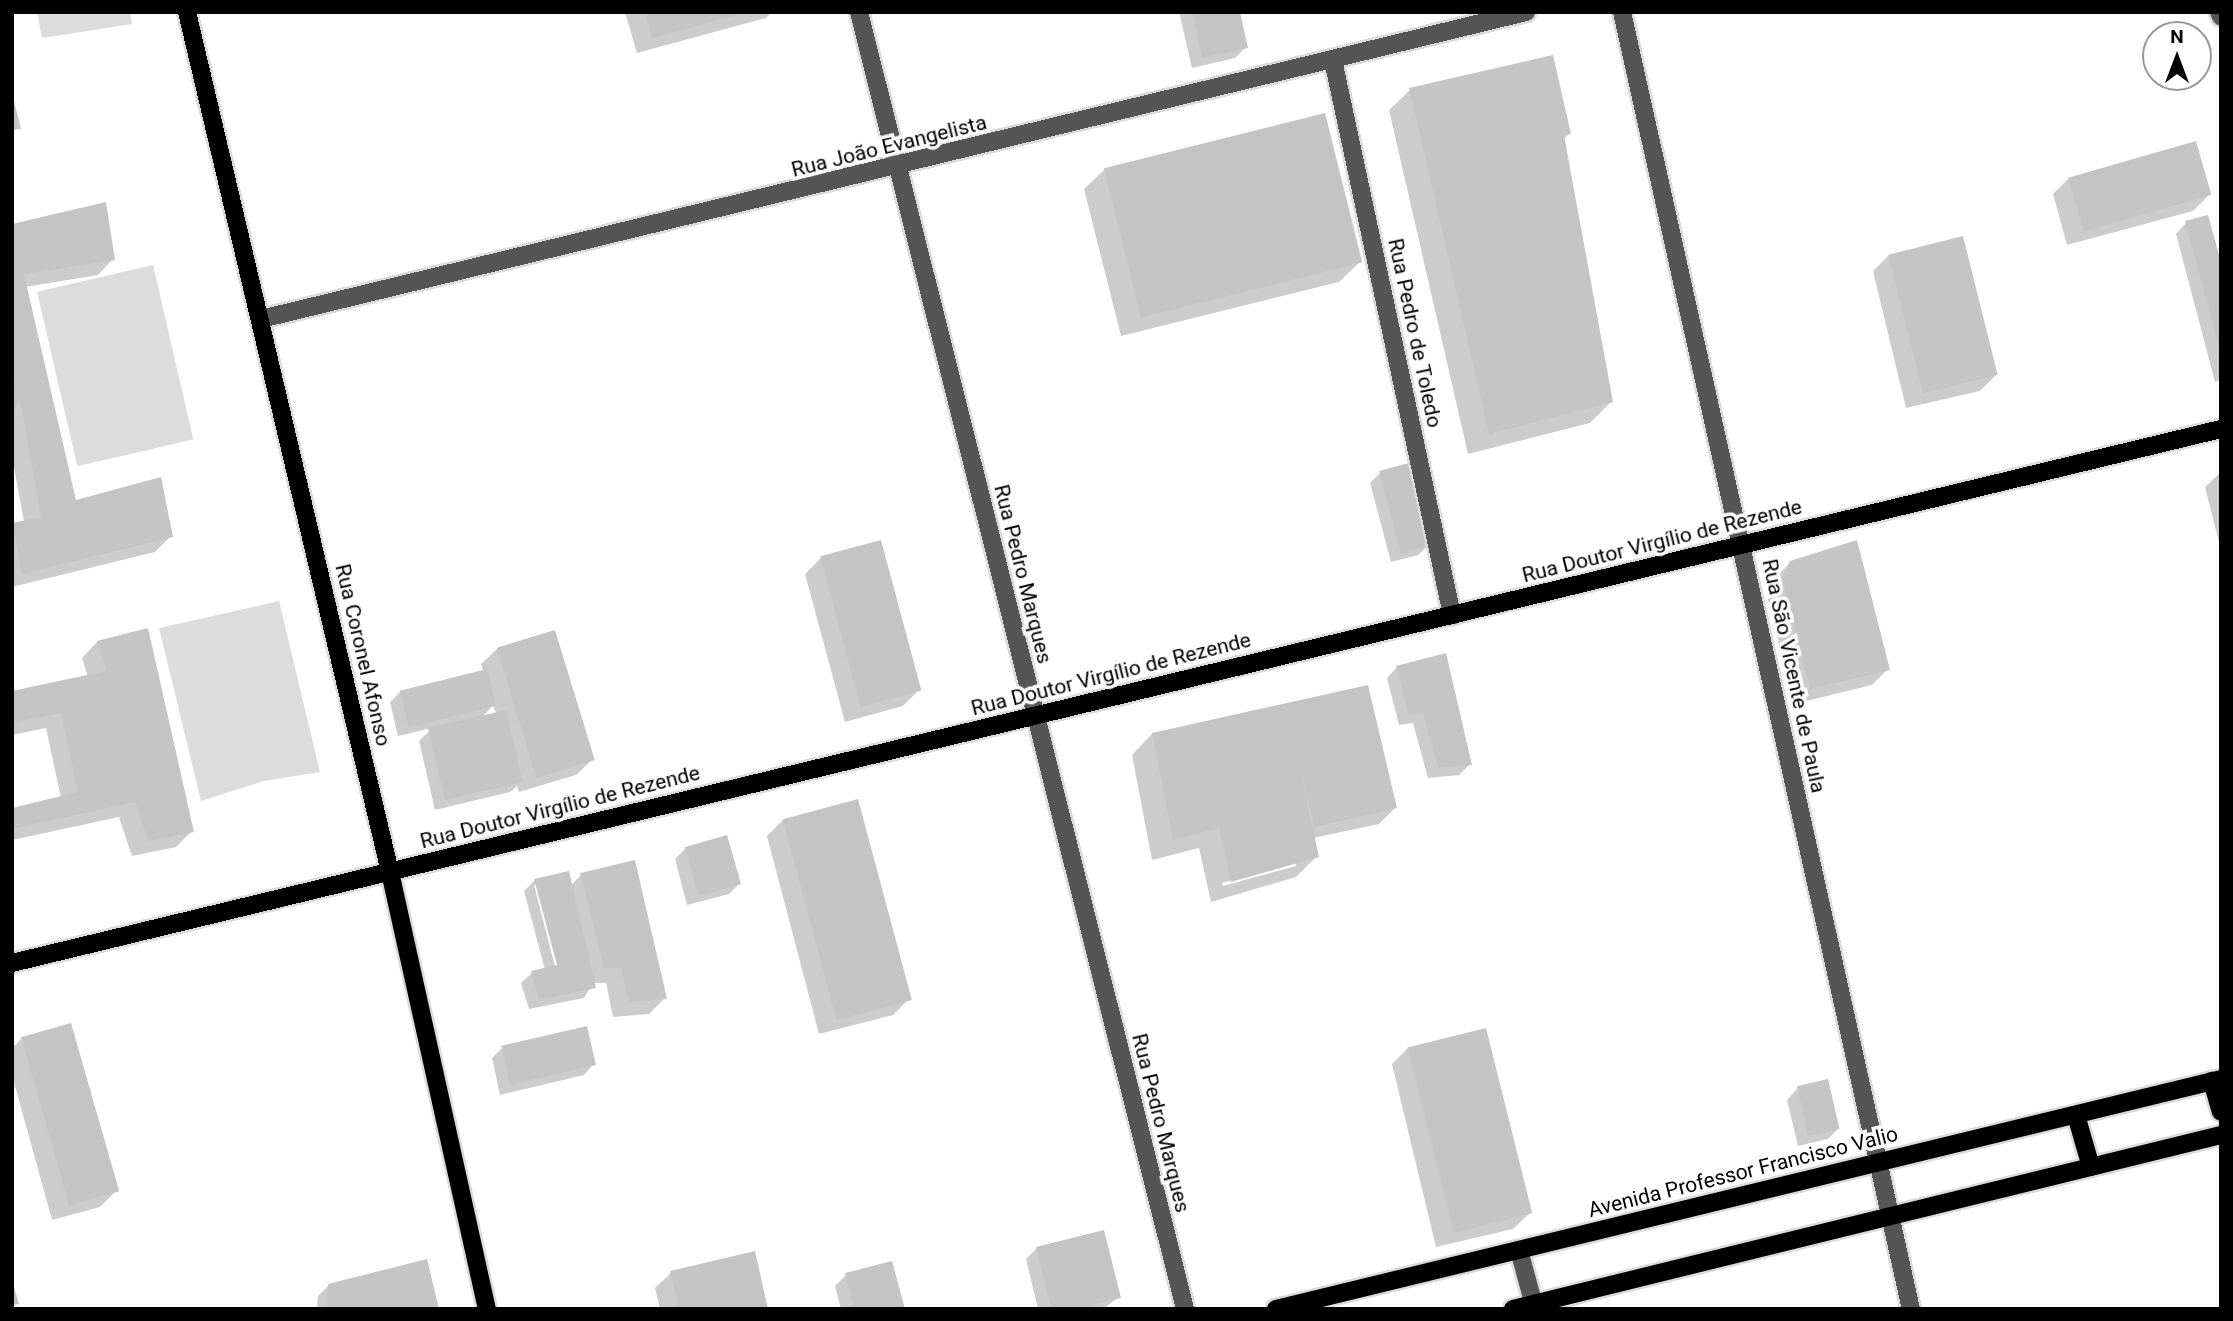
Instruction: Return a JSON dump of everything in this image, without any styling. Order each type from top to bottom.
[{"type":"main road","name":"Rua Coronel Afonso","points":[[187,12],[390,872],[488,1309]]},
{"type":"main road","name":"Rua Doutor Virgílio de Rezende","points":[[12,963],[2221,429]]},
{"type":"main road","name":"Avenida Professor Francisco Valio","points":[[1276,1309],[2216,1080]]},
{"type":"main road","points":[[2216,1080],[2221,1112]]},
{"type":"main road","points":[[2076,1115],[2091,1167]]},
{"type":"main road","points":[[1513,1309],[2221,1135]]},
{"type":"street","name":"Rua Pedro Marques","points":[[859,12],[1185,1309]]},
{"type":"street","name":"Rua João Evangelista","points":[[261,319],[897,168],[1526,12]]},
{"type":"street","name":"Rua São Vicente de Paula","points":[[1622,12],[1911,1309]]},
{"type":"street","points":[[2220,12],[2221,18]]},
{"type":"street","name":"Rua Pedro de Toledo","points":[[1333,60],[1452,615]]},
{"type":"street","points":[[1519,1250],[1534,1306]]},
{"type":"shaded area","points":[[37,12],[130,12],[132,24],[42,38]]},
{"type":"shaded area","points":[[153,265],[193,439],[77,466],[37,292]]},
{"type":"shaded area","points":[[279,601],[320,772],[264,781],[201,801],[159,628]]},
{"type":"building","points":[[645,12],[745,12],[745,13],[652,38]]},
{"type":"building","points":[[1192,12],[1240,12],[1248,48],[1202,58]]},
{"type":"building","points":[[1553,55],[1571,134],[1564,135],[1613,402],[1489,434],[1409,88]]},
{"type":"building","points":[[12,93],[21,129],[12,130]]},
{"type":"building","points":[[1325,113],[1362,262],[1141,318],[1104,168]]},
{"type":"building","points":[[2196,141],[2211,195],[2084,231],[2068,178]]},
{"type":"building","points":[[106,202],[115,260],[24,274],[76,500],[161,477],[173,537],[22,574],[12,523],[41,517],[20,399],[12,413],[12,379],[17,389],[12,374],[12,224]]},
{"type":"building","points":[[2208,215],[2221,262],[2220,351],[2185,221]]},
{"type":"building","points":[[1963,236],[1998,375],[1923,393],[1888,255]]},
{"type":"building","points":[[1409,463],[1431,545],[1401,553],[1379,471]]},
{"type":"building","points":[[881,540],[921,691],[861,707],[820,556]]},
{"type":"building","points":[[1857,540],[1890,670],[1810,689],[1782,578],[1790,561]]},
{"type":"building","points":[[148,628],[194,832],[148,841],[135,802],[12,829],[12,808],[78,792],[61,713],[12,723],[12,691],[106,671],[97,641]]},
{"type":"building","points":[[555,630],[595,760],[536,778],[497,648]]},
{"type":"building","points":[[1446,653],[1472,765],[1438,768],[1423,713],[1409,715],[1396,666]]},
{"type":"building","points":[[487,669],[496,706],[409,728],[400,691]]},
{"type":"building","points":[[1368,685],[1397,808],[1314,827],[1298,759],[1319,857],[1231,882],[1219,828],[1173,840],[1152,733]]},
{"type":"building","points":[[506,710],[523,782],[445,800],[428,728]]},
{"type":"building","points":[[858,799],[912,1000],[836,1020],[783,819]]},
{"type":"building","points":[[727,835],[741,884],[699,896],[685,847]]},
{"type":"building","points":[[635,860],[667,999],[629,1002],[621,968],[604,968],[580,873]]},
{"type":"building","points":[[569,871],[596,988],[539,1000],[531,971],[557,965],[534,879]]},
{"type":"building","points":[[71,1023],[119,1191],[69,1206],[21,1037]]},
{"type":"building","points":[[587,1026],[596,1065],[510,1085],[501,1046]]},
{"type":"building","points":[[1486,1028],[1532,1213],[1454,1233],[1407,1048]]},
{"type":"building","points":[[1828,1079],[1839,1129],[1808,1136],[1797,1086]]},
{"type":"building","points":[[1104,1230],[1121,1298],[1075,1309],[1051,1309],[1036,1247]]},
{"type":"building","points":[[755,1251],[768,1309],[679,1309],[670,1271]]},
{"type":"building","points":[[427,1259],[439,1309],[320,1309],[327,1306],[328,1284]]},
{"type":"building","points":[[892,1261],[905,1309],[854,1309],[845,1273]]},
{"type":"building","points":[[12,1280],[19,1304],[12,1305]]}]
